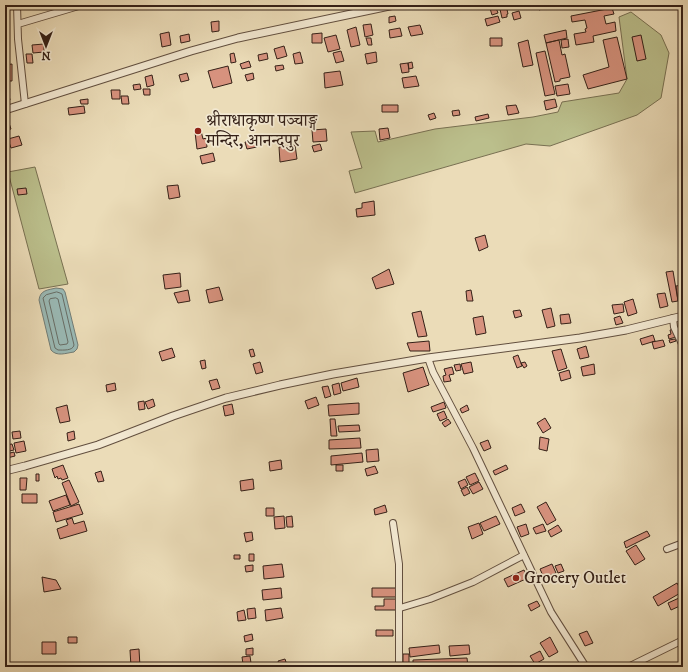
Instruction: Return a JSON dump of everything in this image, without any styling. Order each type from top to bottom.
[{"type":"street","points":[[17,5],[25,104]]},
{"type":"street","points":[[18,24],[82,5]]},
{"type":"street","points":[[5,110],[238,38],[394,5]]},
{"type":"street","points":[[5,471],[105,442],[226,398],[280,385],[333,374],[428,358],[580,338],[626,330],[683,316]]},
{"type":"street","points":[[673,318],[674,327],[683,346]]},
{"type":"street","points":[[428,358],[433,372],[473,448],[551,612],[586,667]]},
{"type":"street","points":[[393,523],[399,564],[399,667]]},
{"type":"street","points":[[667,549],[683,543]]},
{"type":"street","points":[[400,608],[430,599],[473,582],[524,555]]},
{"type":"street","points":[[628,667],[683,640]]},
{"type":"green space","points":[[631,12],[661,35],[669,53],[661,98],[637,115],[550,146],[526,144],[355,193],[349,171],[362,168],[351,132],[375,131],[378,142],[435,129],[533,117],[558,112],[562,102],[619,93],[627,79],[619,17]]},
{"type":"green space","points":[[35,167],[68,284],[39,289],[8,172]]},
{"type":"water","points":[[56,288],[63,289],[65,292],[78,345],[74,352],[65,354],[59,354],[51,350],[39,300],[43,292]]},
{"type":"building","points":[[489,5],[495,5],[498,13],[492,15]]},
{"type":"building","points":[[499,5],[506,5],[508,14],[507,17],[502,18]]},
{"type":"building","points":[[537,5],[548,5],[549,7],[539,10]]},
{"type":"building","points":[[612,8],[614,14],[604,16],[606,24],[615,22],[616,31],[593,36],[594,42],[576,45],[574,34],[586,32],[585,29],[587,28],[585,20],[572,22],[571,16]]},
{"type":"building","points":[[519,11],[521,18],[514,20],[512,13]]},
{"type":"building","points":[[395,16],[396,21],[389,23],[389,17]]},
{"type":"building","points":[[498,16],[500,22],[487,26],[485,19]]},
{"type":"building","points":[[219,21],[219,31],[212,32],[211,22]]},
{"type":"building","points":[[371,24],[373,35],[365,37],[363,25]]},
{"type":"building","points":[[420,25],[423,34],[411,36],[408,27]]},
{"type":"building","points":[[356,27],[360,45],[351,47],[347,30]]},
{"type":"building","points":[[400,28],[402,36],[390,38],[389,30]]},
{"type":"building","points":[[566,30],[567,38],[546,43],[544,35]]},
{"type":"building","points":[[169,32],[171,45],[162,47],[160,34]]},
{"type":"building","points":[[322,33],[322,43],[312,43],[312,34]]},
{"type":"building","points":[[189,34],[190,41],[181,43],[180,36]]},
{"type":"building","points":[[336,35],[340,49],[328,52],[324,38]]},
{"type":"building","points":[[641,35],[646,59],[637,61],[632,37]]},
{"type":"building","points":[[617,37],[627,79],[588,89],[583,75],[609,67],[603,40]]},
{"type":"building","points":[[366,38],[371,38],[372,45],[368,45]]},
{"type":"building","points":[[490,38],[502,38],[502,46],[490,46]]},
{"type":"building","points":[[568,39],[569,47],[562,48],[561,40]]},
{"type":"building","points":[[528,40],[533,65],[523,67],[518,43]]},
{"type":"building","points":[[559,40],[562,55],[565,54],[570,77],[560,79],[560,81],[555,82],[546,43]]},
{"type":"building","points":[[44,44],[44,52],[33,53],[32,45]]},
{"type":"building","points":[[284,46],[287,56],[277,59],[274,49]]},
{"type":"building","points":[[341,51],[344,61],[336,63],[333,53]]},
{"type":"building","points":[[545,51],[555,94],[545,96],[536,53]]},
{"type":"building","points":[[300,52],[303,63],[295,64],[293,54]]},
{"type":"building","points":[[376,52],[377,62],[367,64],[365,54]]},
{"type":"building","points":[[234,53],[236,62],[231,63],[230,54]]},
{"type":"building","points":[[267,53],[268,59],[259,61],[258,55]]},
{"type":"building","points":[[26,54],[32,54],[33,63],[27,63]]},
{"type":"building","points":[[249,61],[251,67],[242,69],[240,64]]},
{"type":"building","points":[[412,62],[413,68],[409,69],[408,63]]},
{"type":"building","points":[[408,63],[409,72],[402,73],[400,64]]},
{"type":"building","points":[[12,64],[12,81],[5,81],[5,65]]},
{"type":"building","points":[[283,65],[284,69],[276,71],[275,66]]},
{"type":"building","points":[[228,66],[232,83],[213,88],[208,71]]},
{"type":"building","points":[[340,71],[343,85],[325,88],[324,73]]},
{"type":"building","points":[[187,73],[189,80],[181,82],[179,75]]},
{"type":"building","points":[[253,73],[254,79],[247,81],[245,75]]},
{"type":"building","points":[[152,75],[154,85],[147,87],[145,77]]},
{"type":"building","points":[[416,76],[419,86],[404,88],[402,78]]},
{"type":"building","points":[[140,84],[141,89],[134,90],[133,85]]},
{"type":"building","points":[[568,84],[570,94],[557,96],[555,86]]},
{"type":"building","points":[[143,89],[150,89],[150,95],[144,95]]},
{"type":"building","points":[[111,90],[120,90],[120,99],[112,99]]},
{"type":"building","points":[[5,91],[8,91],[10,100],[5,102]]},
{"type":"building","points":[[121,96],[128,96],[129,104],[122,104]]},
{"type":"building","points":[[88,99],[88,104],[81,104],[80,100]]},
{"type":"building","points":[[555,99],[557,107],[546,110],[544,101]]},
{"type":"building","points":[[382,105],[398,105],[398,112],[382,112]]},
{"type":"building","points":[[516,105],[519,113],[508,115],[506,106]]},
{"type":"building","points":[[84,106],[85,113],[69,115],[68,108]]},
{"type":"building","points":[[459,110],[460,115],[453,116],[452,111]]},
{"type":"building","points":[[434,113],[436,118],[430,120],[428,115]]},
{"type":"building","points":[[488,114],[489,118],[476,121],[475,117]]},
{"type":"building","points":[[9,123],[11,129],[5,131],[5,124]]},
{"type":"building","points":[[388,128],[390,138],[380,140],[379,129]]},
{"type":"building","points":[[326,129],[327,141],[313,142],[312,130]]},
{"type":"building","points":[[201,131],[203,139],[206,138],[207,147],[197,149],[195,132]]},
{"type":"building","points":[[19,136],[22,145],[11,148],[8,139]]},
{"type":"building","points":[[255,140],[257,147],[247,149],[245,142]]},
{"type":"building","points":[[320,144],[322,150],[314,152],[312,146]]},
{"type":"building","points":[[295,145],[297,159],[280,162],[279,147]]},
{"type":"building","points":[[213,153],[215,161],[202,164],[200,156]]},
{"type":"building","points":[[178,185],[180,197],[169,199],[167,186]]},
{"type":"building","points":[[26,188],[27,194],[18,195],[17,189]]},
{"type":"building","points":[[374,201],[375,215],[357,217],[356,209],[362,208],[362,203]]},
{"type":"building","points":[[485,235],[488,247],[479,251],[475,238]]},
{"type":"building","points":[[8,236],[9,242],[5,243],[5,237]]},
{"type":"building","points":[[389,269],[394,284],[376,289],[372,278]]},
{"type":"building","points":[[673,271],[678,301],[672,302],[666,272]]},
{"type":"building","points":[[180,273],[181,287],[165,289],[163,275]]},
{"type":"building","points":[[682,285],[683,300],[678,301],[676,286]]},
{"type":"building","points":[[219,287],[223,300],[209,303],[206,290]]},
{"type":"building","points":[[188,290],[190,301],[178,303],[174,293]]},
{"type":"building","points":[[471,290],[473,301],[467,301],[466,291]]},
{"type":"building","points":[[665,293],[668,306],[660,308],[657,294]]},
{"type":"building","points":[[633,299],[637,313],[628,316],[624,302]]},
{"type":"building","points":[[623,304],[624,312],[614,314],[612,305]]},
{"type":"building","points":[[551,308],[555,326],[547,328],[542,310]]},
{"type":"building","points":[[520,310],[522,316],[515,318],[513,311]]},
{"type":"building","points":[[421,311],[427,336],[418,337],[412,313]]},
{"type":"building","points":[[569,314],[571,323],[561,324],[560,315]]},
{"type":"building","points":[[483,316],[486,333],[476,335],[473,318]]},
{"type":"building","points":[[620,316],[623,323],[616,325],[614,318]]},
{"type":"building","points":[[674,329],[676,337],[669,339],[668,335],[671,334],[670,330]]},
{"type":"building","points":[[653,335],[655,341],[642,345],[640,339]]},
{"type":"building","points":[[675,339],[676,341],[670,343],[669,340]]},
{"type":"building","points":[[663,340],[665,346],[654,349],[652,342]]},
{"type":"building","points":[[429,341],[430,351],[410,351],[407,343]]},
{"type":"building","points":[[586,346],[589,357],[580,359],[577,349]]},
{"type":"building","points":[[172,348],[175,357],[162,361],[159,352]]},
{"type":"building","points":[[253,349],[255,356],[251,357],[249,350]]},
{"type":"building","points":[[561,349],[567,368],[558,371],[552,351]]},
{"type":"building","points":[[518,355],[522,366],[517,368],[513,357]]},
{"type":"building","points":[[205,360],[206,368],[202,369],[200,361]]},
{"type":"building","points":[[260,362],[263,372],[256,374],[253,364]]},
{"type":"building","points":[[471,362],[473,372],[464,374],[461,364]]},
{"type":"building","points":[[525,362],[527,366],[524,368],[521,363]]},
{"type":"building","points":[[460,364],[461,370],[456,371],[454,365]]},
{"type":"building","points":[[594,364],[595,374],[583,376],[581,367]]},
{"type":"building","points":[[423,367],[429,385],[408,392],[403,373]]},
{"type":"building","points":[[452,367],[454,374],[449,375],[451,381],[444,382],[443,376],[446,375],[444,369]]},
{"type":"building","points":[[569,370],[571,378],[561,381],[559,373]]},
{"type":"building","points":[[357,378],[359,387],[343,391],[341,383]]},
{"type":"building","points":[[217,379],[220,388],[212,390],[209,381]]},
{"type":"building","points":[[115,383],[116,390],[107,392],[106,385]]},
{"type":"building","points":[[339,383],[341,393],[334,395],[332,385]]},
{"type":"building","points":[[328,386],[331,396],[325,398],[322,387]]},
{"type":"building","points":[[316,397],[319,405],[308,409],[305,401]]},
{"type":"building","points":[[153,399],[155,406],[148,409],[145,402]]},
{"type":"building","points":[[144,401],[145,409],[139,410],[138,402]]},
{"type":"building","points":[[444,402],[446,408],[433,412],[431,407]]},
{"type":"building","points":[[359,403],[359,414],[329,416],[328,405]]},
{"type":"building","points":[[232,404],[234,414],[225,416],[223,406]]},
{"type":"building","points":[[67,405],[70,421],[60,423],[56,408]]},
{"type":"building","points":[[467,405],[469,410],[462,413],[460,409]]},
{"type":"building","points":[[444,411],[447,418],[440,421],[437,414]]},
{"type":"building","points":[[545,418],[551,428],[543,433],[537,423]]},
{"type":"building","points":[[330,419],[335,419],[337,436],[331,436]]},
{"type":"building","points":[[448,419],[451,423],[445,427],[442,423]]},
{"type":"building","points":[[359,425],[360,431],[339,432],[338,426]]},
{"type":"building","points":[[20,431],[21,438],[13,439],[12,432]]},
{"type":"building","points":[[74,431],[75,439],[68,441],[67,433]]},
{"type":"building","points":[[540,437],[549,439],[547,451],[539,449]]},
{"type":"building","points":[[360,438],[361,448],[329,449],[329,440]]},
{"type":"building","points":[[488,440],[491,448],[484,451],[480,443]]},
{"type":"building","points":[[24,441],[26,451],[16,453],[14,443]]},
{"type":"building","points":[[12,444],[14,450],[5,452],[5,445]]},
{"type":"building","points":[[378,449],[379,461],[367,462],[366,450]]},
{"type":"building","points":[[14,452],[15,456],[7,458],[6,454]]},
{"type":"building","points":[[362,453],[363,462],[331,465],[331,456]]},
{"type":"building","points":[[281,460],[282,469],[270,471],[269,462]]},
{"type":"building","points":[[63,465],[68,478],[62,480],[61,478],[58,479],[57,476],[55,478],[52,469]]},
{"type":"building","points":[[336,465],[343,465],[343,471],[336,471]]},
{"type":"building","points":[[506,465],[508,469],[495,475],[493,471]]},
{"type":"building","points":[[375,466],[378,473],[367,476],[365,469]]},
{"type":"building","points":[[101,471],[104,481],[98,482],[95,473]]},
{"type":"building","points":[[475,473],[479,481],[470,485],[466,477]]},
{"type":"building","points":[[36,474],[39,474],[39,481],[36,481]]},
{"type":"building","points":[[20,478],[27,478],[26,490],[20,490]]},
{"type":"building","points":[[253,479],[254,489],[241,491],[240,481]]},
{"type":"building","points":[[465,479],[468,485],[461,489],[458,482]]},
{"type":"building","points":[[69,480],[79,502],[71,506],[62,483]]},
{"type":"building","points":[[479,482],[483,489],[473,494],[469,487]]},
{"type":"building","points":[[467,487],[470,493],[464,496],[461,490]]},
{"type":"building","points":[[22,494],[37,494],[37,503],[22,503]]},
{"type":"building","points":[[66,495],[70,505],[53,511],[49,501]]},
{"type":"building","points":[[546,502],[556,520],[547,525],[537,507]]},
{"type":"building","points":[[79,504],[83,514],[56,522],[53,512]]},
{"type":"building","points":[[521,504],[525,512],[515,516],[512,508]]},
{"type":"building","points":[[385,505],[387,512],[375,515],[374,509]]},
{"type":"building","points":[[266,508],[274,508],[274,516],[266,516]]},
{"type":"building","points":[[284,516],[285,528],[275,529],[274,517]]},
{"type":"building","points":[[292,516],[293,527],[287,527],[286,517]]},
{"type":"building","points":[[496,516],[500,524],[484,531],[480,523]]},
{"type":"building","points":[[72,518],[74,524],[84,521],[87,531],[60,539],[57,529],[68,525],[66,520]]},
{"type":"building","points":[[479,523],[483,534],[472,539],[468,527]]},
{"type":"building","points":[[526,524],[529,534],[521,537],[517,527]]},
{"type":"building","points":[[543,524],[546,531],[536,534],[533,528]]},
{"type":"building","points":[[558,525],[562,531],[551,537],[548,531]]},
{"type":"building","points":[[647,531],[650,536],[626,548],[624,542]]},
{"type":"building","points":[[252,532],[253,540],[246,542],[244,533]]},
{"type":"building","points":[[636,545],[645,559],[635,565],[626,551]]},
{"type":"building","points":[[249,554],[254,554],[254,561],[249,561]]},
{"type":"building","points":[[234,555],[240,555],[240,559],[234,559]]},
{"type":"building","points":[[282,564],[284,577],[264,579],[263,566]]},
{"type":"building","points":[[552,564],[556,573],[544,578],[540,569]]},
{"type":"building","points":[[561,564],[564,571],[558,573],[555,566]]},
{"type":"building","points":[[253,565],[253,571],[246,572],[245,566]]},
{"type":"building","name":"Grocery Outlet","points":[[524,570],[528,578],[508,587],[504,579]]},
{"type":"building","points":[[42,577],[56,580],[61,589],[44,592]]},
{"type":"building","points":[[677,583],[682,592],[658,606],[653,597]]},
{"type":"building","points":[[281,588],[282,598],[263,600],[262,590]]},
{"type":"building","points":[[372,588],[397,588],[397,597],[372,597]]},
{"type":"building","points":[[679,598],[682,605],[671,610],[668,603]]},
{"type":"building","points":[[384,599],[396,599],[396,610],[375,610],[375,606],[384,606]]},
{"type":"building","points":[[537,601],[540,606],[531,611],[528,605]]},
{"type":"building","points":[[255,608],[256,618],[248,619],[247,609]]},
{"type":"building","points":[[281,608],[283,618],[266,621],[265,610]]},
{"type":"building","points":[[244,610],[246,620],[238,621],[237,612]]},
{"type":"building","points":[[376,630],[393,630],[393,636],[376,636]]},
{"type":"building","points":[[587,631],[593,643],[585,646],[579,634]]},
{"type":"building","points":[[252,634],[253,640],[245,642],[244,636]]},
{"type":"building","points":[[68,637],[77,637],[77,643],[68,643]]},
{"type":"building","points":[[550,637],[558,652],[549,657],[540,643]]},
{"type":"building","points":[[42,642],[56,642],[56,654],[42,654]]},
{"type":"building","points":[[439,645],[440,653],[410,657],[409,648]]},
{"type":"building","points":[[469,645],[470,654],[450,656],[449,646]]},
{"type":"building","points":[[253,648],[253,655],[246,655],[246,649]]},
{"type":"building","points":[[139,649],[140,667],[131,667],[130,650]]},
{"type":"building","points":[[540,651],[544,659],[535,664],[530,656]]},
{"type":"building","points":[[403,654],[409,654],[409,665],[403,665]]},
{"type":"building","points":[[250,656],[251,663],[243,664],[242,657]]},
{"type":"building","points":[[467,658],[468,667],[413,667],[413,660]]},
{"type":"building","points":[[285,659],[287,665],[280,667],[278,661]]},
{"type":"building","points":[[254,664],[254,667],[245,667],[245,665]]},
{"type":"place","name":"श्रीराधाकृष्ण पञ्चाङ्ग मन्दिर, आनन्दपुर","points":[[198,131]]},
{"type":"place","name":"Grocery Outlet","points":[[516,578]]}]
